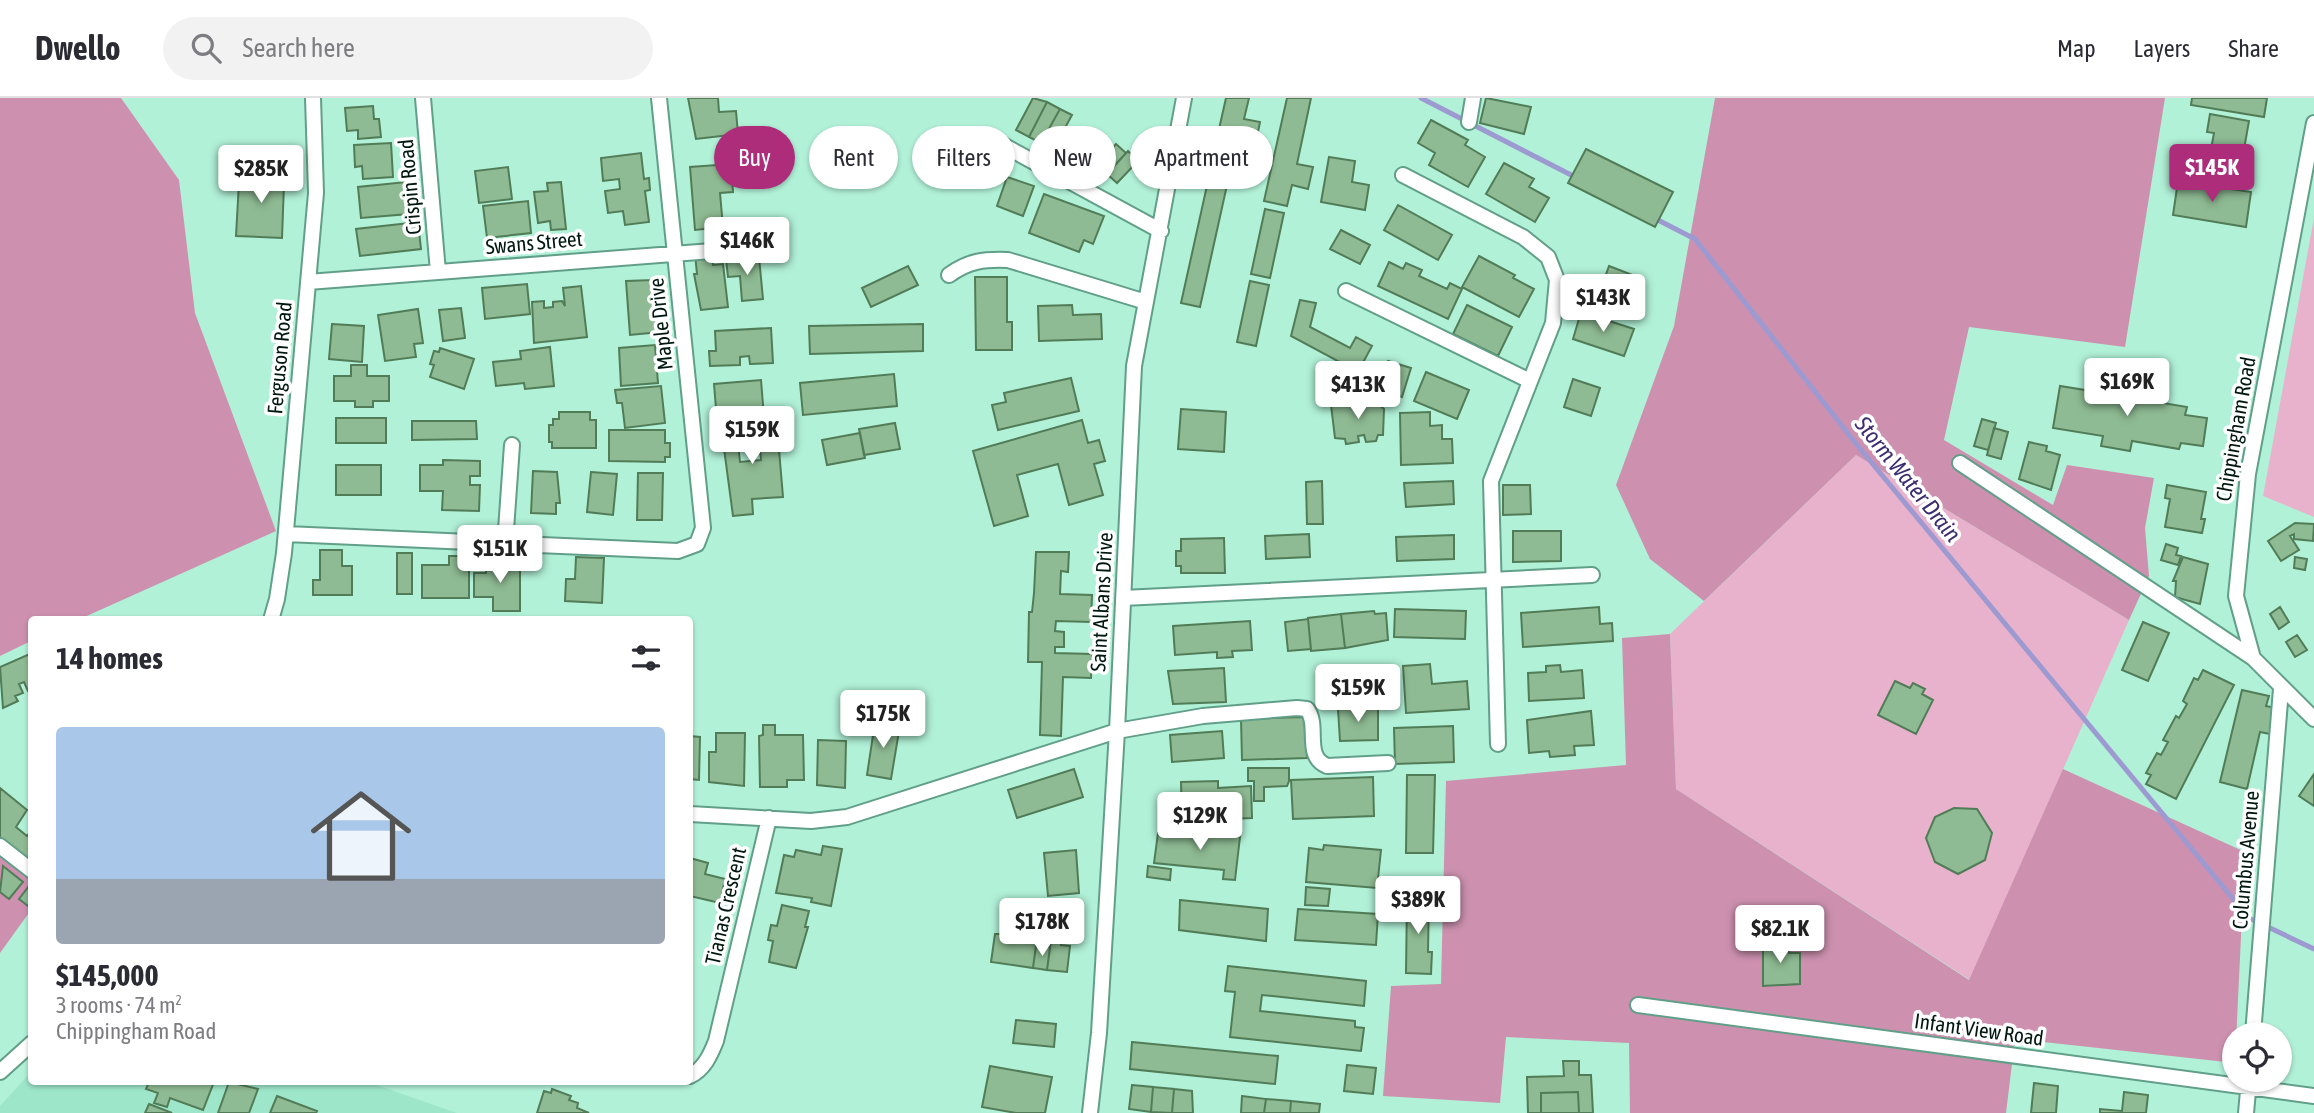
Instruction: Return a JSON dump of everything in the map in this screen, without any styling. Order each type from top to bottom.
[{"type":"street","name":"Ferguson Road","points":[[272,616],[286,534],[316,193],[313,98]]},
{"type":"street","name":"Crispin Road","points":[[423,98],[438,272]]},
{"type":"street","name":"Maple Drive","points":[[505,544],[678,551],[697,544],[704,527],[659,98]]},
{"type":"street","name":"Saint Albans Drive","points":[[1090,1113],[1099,1033],[1117,731],[1134,366],[1184,98]]},
{"type":"street","points":[[1469,122],[1473,98]]},
{"type":"street","name":"Chippingham Road","points":[[2314,123],[2248,474],[2239,541],[2236,596],[2253,659],[2314,719]]},
{"type":"street","points":[[1015,152],[1161,230]]},
{"type":"street","points":[[1403,175],[1523,237],[1548,257],[1557,280],[1556,307],[1491,481],[1498,744]]},
{"type":"street","name":"Swans Street","points":[[308,282],[764,247]]},
{"type":"street","points":[[949,275],[965,263],[986,259],[1008,260],[1146,302]]},
{"type":"street","points":[[1346,291],[1530,381]]},
{"type":"street","points":[[286,534],[505,544],[512,445]]},
{"type":"street","points":[[1960,463],[2253,659]]},
{"type":"street","points":[[1124,598],[1592,575]]},
{"type":"street","name":"Columbus Avenue","points":[[2254,1022],[2281,689]]},
{"type":"street","points":[[693,814],[811,821],[847,817],[1117,731],[1203,716],[1297,708],[1307,709],[1312,716],[1313,753],[1320,763],[1327,766],[1388,763]]},
{"type":"street","name":"Tianas Crescent","points":[[693,1074],[709,1058],[716,1041],[769,818]]},
{"type":"street","points":[[0,846],[28,868]]},
{"type":"street","name":"Infant View Road","points":[[1638,1005],[2222,1081]]},
{"type":"street","points":[[0,1072],[28,1047]]},
{"type":"street","points":[[2246,1113],[2248,1092]]},
{"type":"street","name":"Infant View Road","points":[[2292,1092],[2314,1096]]},
{"type":"shaded area","points":[[0,98],[121,98],[179,180],[195,313],[276,531],[87,616],[28,616],[28,642],[0,656]]},
{"type":"shaded area","points":[[1715,98],[2165,98],[2125,347],[1969,327],[1944,440],[2053,505],[2067,465],[2154,478],[2145,528],[2149,576],[2129,620],[1856,455],[1704,601],[1650,559],[1616,485],[1674,326]]},
{"type":"shaded area","points":[[2314,218],[2314,517],[2263,496]]},
{"type":"shaded area","points":[[1856,455],[2129,620],[1970,980],[1676,789],[1670,634]]},
{"type":"shaded area","points":[[1670,634],[1676,789],[1969,980],[2063,769],[2245,852],[2237,1022],[2222,1022],[2222,1062],[2015,1039],[2006,1113],[1630,1113],[1629,1043],[1506,1037],[1500,1103],[1383,1096],[1391,986],[1441,984],[1446,781],[1626,765],[1622,638]]},
{"type":"shaded area","points":[[0,849],[28,872],[28,914],[0,953]]},
{"type":"shaded area","points":[[28,1075],[28,1085],[377,1085],[457,1113],[0,1113],[0,1106]]},
{"type":"building","points":[[688,98],[718,98],[719,112],[736,111],[737,126],[714,126],[714,137],[696,139]]},
{"type":"building","points":[[1033,98],[1047,102],[1035,126],[1029,126],[1029,137],[1016,130]]},
{"type":"building","points":[[1226,98],[1249,98],[1244,119],[1260,122],[1259,126],[1220,126]]},
{"type":"building","points":[[1287,98],[1311,98],[1297,164],[1313,167],[1308,189],[1292,185],[1287,206],[1264,201],[1267,189],[1273,189],[1273,161]]},
{"type":"building","points":[[1486,98],[1531,107],[1524,134],[1480,123]]},
{"type":"building","points":[[2192,98],[2267,98],[2264,117],[2191,105]]},
{"type":"building","points":[[1047,102],[1060,109],[1050,126],[1035,126]]},
{"type":"building","points":[[373,106],[374,119],[379,119],[381,137],[358,139],[358,130],[347,131],[345,108]]},
{"type":"building","points":[[1060,109],[1072,115],[1066,126],[1050,126]]},
{"type":"building","points":[[2210,114],[2249,121],[2238,183],[2199,177],[2202,159],[2209,160],[2214,133],[2207,132]]},
{"type":"building","points":[[1431,120],[1468,140],[1465,145],[1485,157],[1468,187],[1429,165],[1435,153],[1418,143]]},
{"type":"building","points":[[391,143],[393,177],[363,179],[362,166],[355,167],[354,145]]},
{"type":"building","points":[[1116,144],[1126,153],[1116,164]]},
{"type":"building","points":[[1586,149],[1673,192],[1655,227],[1568,183]]},
{"type":"building","points":[[1128,151],[1130,153],[1130,169],[1117,183],[1116,182],[1116,164]]},
{"type":"building","points":[[641,153],[644,179],[649,178],[650,190],[645,191],[649,222],[625,225],[623,211],[608,213],[605,191],[620,189],[619,179],[603,181],[601,158]]},
{"type":"building","points":[[1329,157],[1355,161],[1352,182],[1369,185],[1365,210],[1321,202]]},
{"type":"building","points":[[1504,163],[1534,179],[1529,187],[1549,198],[1535,222],[1486,194]]},
{"type":"building","points":[[253,165],[278,166],[278,184],[284,184],[282,238],[236,236],[239,182],[253,182]]},
{"type":"building","points":[[714,165],[714,189],[733,189],[733,192],[720,193],[723,227],[695,230],[690,167]]},
{"type":"building","points":[[508,167],[512,199],[479,203],[475,171]]},
{"type":"building","points":[[1015,180],[1029,184],[1029,189],[1033,189],[1023,216],[997,206],[1003,189],[1015,189]]},
{"type":"building","points":[[2178,181],[2251,192],[2246,227],[2173,215]]},
{"type":"building","points":[[406,182],[409,214],[361,218],[358,187]]},
{"type":"building","points":[[561,182],[566,229],[551,230],[550,221],[538,223],[534,192],[548,191],[547,183]]},
{"type":"building","points":[[1206,189],[1226,189],[1200,307],[1181,303]]},
{"type":"building","points":[[1044,194],[1104,216],[1093,244],[1084,240],[1079,252],[1029,233]]},
{"type":"building","points":[[528,201],[531,233],[487,238],[483,206]]},
{"type":"building","points":[[1398,205],[1452,235],[1438,260],[1384,230]]},
{"type":"building","points":[[1265,209],[1284,213],[1270,278],[1251,274]]},
{"type":"building","points":[[418,222],[421,249],[360,256],[356,229]]},
{"type":"building","points":[[1341,230],[1370,245],[1360,264],[1330,249]]},
{"type":"building","points":[[712,253],[713,265],[723,264],[728,307],[701,310],[694,274],[697,274],[695,254]]},
{"type":"building","points":[[1479,256],[1515,275],[1513,278],[1534,289],[1519,317],[1462,287]]},
{"type":"building","points":[[759,257],[763,299],[742,301],[740,276],[728,277],[726,259]]},
{"type":"building","points":[[1389,262],[1403,269],[1406,263],[1422,270],[1419,276],[1447,289],[1450,283],[1462,289],[1448,319],[1378,286]]},
{"type":"building","points":[[908,266],[918,285],[871,307],[862,288]]},
{"type":"building","points":[[1609,266],[1643,279],[1629,318],[1595,305]]},
{"type":"building","points":[[975,277],[1007,277],[1007,322],[1012,322],[1012,350],[976,350]]},
{"type":"building","points":[[654,280],[654,292],[660,291],[660,332],[630,335],[626,281]]},
{"type":"building","points":[[1250,281],[1269,285],[1256,346],[1237,342]]},
{"type":"building","points":[[527,284],[530,314],[485,319],[482,288]]},
{"type":"building","points":[[581,286],[587,337],[534,343],[532,302],[544,301],[544,308],[553,307],[553,302],[562,301],[565,306],[563,288]]},
{"type":"building","points":[[1300,300],[1316,303],[1310,327],[1350,348],[1356,337],[1372,346],[1358,372],[1291,336]]},
{"type":"building","points":[[1072,305],[1073,315],[1101,314],[1102,339],[1039,341],[1038,306]]},
{"type":"building","points":[[1467,305],[1512,327],[1498,356],[1453,334]]},
{"type":"building","points":[[461,308],[465,338],[443,341],[439,310]]},
{"type":"building","points":[[418,309],[423,343],[414,344],[416,357],[385,361],[378,315]]},
{"type":"building","points":[[1581,312],[1634,329],[1624,356],[1573,339]]},
{"type":"building","points":[[332,324],[364,326],[362,362],[329,359]]},
{"type":"building","points":[[923,324],[923,351],[810,354],[809,326]]},
{"type":"building","points":[[771,328],[773,363],[750,364],[749,356],[740,357],[740,365],[710,366],[709,351],[716,351],[715,331]]},
{"type":"building","points":[[655,345],[658,383],[621,386],[619,348]]},
{"type":"building","points":[[550,347],[554,386],[525,389],[524,383],[496,386],[493,362],[521,359],[520,351]]},
{"type":"building","points":[[440,348],[474,359],[464,389],[430,377],[434,365],[430,364],[434,351],[439,352]]},
{"type":"building","points":[[1388,361],[1411,368],[1402,397],[1368,386],[1377,365],[1385,367]]},
{"type":"building","points":[[351,365],[367,365],[367,376],[389,376],[389,401],[373,401],[373,407],[355,407],[355,401],[334,401],[334,376],[351,376]]},
{"type":"building","points":[[1426,372],[1469,390],[1457,419],[1414,401]]},
{"type":"building","points":[[894,374],[897,406],[803,415],[800,383]]},
{"type":"building","points":[[1071,378],[1079,411],[998,430],[992,405],[1006,402],[1004,393]]},
{"type":"building","points":[[1573,379],[1600,388],[1591,416],[1564,407]]},
{"type":"building","points":[[761,380],[764,417],[717,421],[714,384]]},
{"type":"building","points":[[2112,382],[2141,387],[2139,399],[2187,407],[2185,415],[2207,418],[2203,446],[2181,443],[2179,449],[2132,441],[2130,451],[2101,446],[2103,436],[2053,428],[2060,386],[2110,394]]},
{"type":"building","points":[[661,386],[665,423],[625,428],[622,403],[617,403],[615,390]]},
{"type":"building","points":[[1376,402],[1384,409],[1383,435],[1378,435],[1376,441],[1366,442],[1364,435],[1358,436],[1359,442],[1346,444],[1345,439],[1335,438],[1331,405]]},
{"type":"building","points":[[1181,409],[1226,412],[1224,452],[1178,449]]},
{"type":"building","points":[[559,412],[590,412],[590,420],[596,420],[596,448],[552,448],[552,442],[549,442],[549,425],[553,425],[553,419],[559,419]]},
{"type":"building","points":[[1430,412],[1430,426],[1442,425],[1442,439],[1452,439],[1453,463],[1401,465],[1400,413]]},
{"type":"building","points":[[336,418],[386,418],[386,443],[336,443]]},
{"type":"building","points":[[1982,419],[1996,423],[1988,450],[1974,446]]},
{"type":"building","points":[[1082,420],[1088,443],[1099,440],[1105,461],[1094,464],[1103,495],[1069,505],[1058,464],[1017,475],[1028,516],[994,526],[973,451]]},
{"type":"building","points":[[412,421],[476,421],[477,439],[412,440]]},
{"type":"building","points":[[895,423],[900,449],[864,455],[859,429]]},
{"type":"building","points":[[755,425],[755,429],[777,426],[783,497],[752,499],[753,514],[733,516],[723,441],[727,440],[726,427]],"holes":[[[759,441],[761,460],[740,462],[738,443]]]},
{"type":"building","points":[[1994,428],[2008,432],[2001,459],[1987,455]]},
{"type":"building","points":[[609,430],[665,430],[665,443],[670,443],[670,457],[665,457],[665,462],[609,461]]},
{"type":"building","points":[[860,433],[865,458],[827,465],[822,440]]},
{"type":"building","points":[[2029,442],[2047,446],[2046,451],[2060,455],[2051,490],[2019,479]]},
{"type":"building","points":[[443,460],[480,461],[480,476],[470,476],[470,485],[480,485],[479,511],[442,510],[443,491],[420,491],[420,465],[443,465]]},
{"type":"building","points":[[336,465],[381,465],[381,495],[336,495]]},
{"type":"building","points":[[533,471],[557,472],[560,503],[556,503],[556,514],[531,513]]},
{"type":"building","points":[[591,472],[617,474],[613,515],[587,512]]},
{"type":"building","points":[[638,473],[663,473],[662,520],[637,520]]},
{"type":"building","points":[[1322,481],[1323,524],[1307,524],[1306,482]]},
{"type":"building","points":[[1453,481],[1454,504],[1406,507],[1404,483]]},
{"type":"building","points":[[1503,485],[1530,485],[1531,514],[1503,515]]},
{"type":"building","points":[[2167,485],[2206,492],[2201,519],[2205,519],[2202,533],[2165,527],[2170,499],[2165,498]]},
{"type":"building","points":[[2295,523],[2314,524],[2313,541],[2294,539],[2294,534],[2290,536],[2299,550],[2281,561],[2268,541]]},
{"type":"building","points":[[1513,531],[1561,531],[1561,561],[1513,562]]},
{"type":"building","points":[[1309,534],[1310,557],[1266,559],[1265,536]]},
{"type":"building","points":[[1454,535],[1454,559],[1397,561],[1396,537]]},
{"type":"building","points":[[1224,538],[1225,573],[1181,573],[1181,566],[1176,566],[1176,551],[1181,551],[1181,539]]},
{"type":"building","points":[[2166,544],[2178,548],[2176,555],[2181,556],[2178,565],[2161,560]]},
{"type":"building","points":[[320,550],[342,550],[342,566],[352,566],[352,595],[313,595],[313,580],[320,580]]},
{"type":"building","points":[[1036,552],[1069,552],[1068,572],[1061,571],[1060,594],[1092,595],[1091,622],[1056,621],[1055,631],[1064,632],[1064,647],[1055,647],[1055,653],[1092,654],[1091,678],[1063,677],[1061,736],[1040,735],[1042,662],[1028,662],[1029,612],[1032,612]]},
{"type":"building","points":[[397,553],[412,553],[412,594],[397,594]]},
{"type":"building","points":[[449,556],[464,556],[464,565],[469,565],[469,598],[422,598],[422,565],[449,565]]},
{"type":"building","points":[[576,557],[604,558],[602,603],[565,601],[566,579],[575,579]]},
{"type":"building","points":[[2183,557],[2208,564],[2200,604],[2175,597],[2176,581],[2173,581]]},
{"type":"building","points":[[2295,557],[2307,559],[2305,570],[2294,568]]},
{"type":"building","points":[[486,561],[520,561],[520,611],[493,611],[493,597],[474,597],[474,573],[486,573]]},
{"type":"building","points":[[1599,607],[1600,624],[1612,623],[1613,641],[1523,647],[1521,613]]},
{"type":"building","points":[[2280,607],[2289,622],[2279,629],[2270,614]]},
{"type":"building","points":[[1395,609],[1466,611],[1465,639],[1394,637]]},
{"type":"building","points":[[1374,611],[1375,614],[1386,613],[1388,640],[1345,648],[1341,614]]},
{"type":"building","points":[[1341,614],[1345,648],[1311,651],[1308,618]]},
{"type":"building","points":[[1308,619],[1311,649],[1288,651],[1285,622]]},
{"type":"building","points":[[1250,621],[1252,650],[1232,651],[1233,657],[1217,658],[1217,652],[1175,655],[1173,626]]},
{"type":"building","points":[[2143,622],[2169,633],[2148,681],[2122,670]]},
{"type":"building","points":[[2297,635],[2307,650],[2295,657],[2286,642]]},
{"type":"building","points":[[28,655],[28,691],[24,682],[19,684],[23,693],[15,696],[18,701],[3,708],[0,667]]},
{"type":"building","points":[[1430,664],[1432,684],[1467,681],[1469,709],[1406,713],[1403,666]]},
{"type":"building","points":[[1560,665],[1561,672],[1582,670],[1584,698],[1529,701],[1528,673],[1546,672],[1546,666]]},
{"type":"building","points":[[1224,668],[1226,702],[1173,704],[1168,671]]},
{"type":"building","points":[[2203,670],[2234,685],[2176,799],[2146,784],[2151,775],[2146,773],[2157,753],[2161,755],[2168,742],[2163,740],[2176,716],[2179,718],[2187,704],[2183,701],[2194,678],[2198,680]]},
{"type":"building","points":[[1895,681],[1910,688],[1913,683],[1925,689],[1922,694],[1933,700],[1916,734],[1878,715]]},
{"type":"building","points":[[2242,690],[2269,696],[2266,706],[2276,708],[2270,734],[2260,732],[2247,789],[2220,782]]},
{"type":"building","points":[[1378,708],[1378,740],[1340,741],[1338,709]]},
{"type":"building","points":[[1591,711],[1594,745],[1574,746],[1575,755],[1550,757],[1549,751],[1529,753],[1527,720]]},
{"type":"building","points":[[1306,717],[1307,758],[1242,760],[1241,719]]},
{"type":"building","points":[[875,722],[900,725],[891,779],[867,775]]},
{"type":"building","points":[[763,725],[775,725],[775,735],[803,735],[804,780],[787,780],[787,787],[760,787],[759,736],[763,735]]},
{"type":"building","points":[[1453,726],[1454,762],[1395,764],[1394,728]]},
{"type":"building","points":[[1222,731],[1224,758],[1172,762],[1170,735]]},
{"type":"building","points":[[716,733],[745,733],[744,786],[709,782],[709,752],[716,752]]},
{"type":"building","points":[[693,736],[700,737],[699,780],[693,779]]},
{"type":"building","points":[[818,740],[846,741],[845,788],[817,785]]},
{"type":"building","points":[[1248,768],[1289,768],[1289,781],[1287,786],[1264,787],[1264,801],[1254,801],[1254,781],[1248,781]]},
{"type":"building","points":[[1074,769],[1083,797],[1017,818],[1008,790]]},
{"type":"building","points":[[2314,774],[2314,806],[2299,796]]},
{"type":"building","points":[[1407,775],[1435,775],[1433,853],[1406,853]]},
{"type":"building","points":[[1373,777],[1374,816],[1293,819],[1291,780]]},
{"type":"building","points":[[1218,781],[1218,788],[1251,786],[1252,818],[1182,821],[1181,782]]},
{"type":"building","points":[[0,788],[27,810],[16,827],[28,835],[28,861],[0,838]]},
{"type":"building","points":[[1954,808],[1977,809],[1992,833],[1985,860],[1958,874],[1935,862],[1926,838],[1935,817]]},
{"type":"building","points":[[1198,832],[1240,837],[1235,880],[1223,879],[1224,870],[1154,863],[1158,833],[1197,837]]},
{"type":"building","points":[[1324,845],[1381,850],[1377,888],[1306,882],[1309,848],[1323,850]]},
{"type":"building","points":[[823,846],[842,849],[831,906],[811,902],[812,898],[776,893],[784,855],[794,857],[796,850],[821,855]]},
{"type":"building","points":[[1076,850],[1079,893],[1048,896],[1044,853]]},
{"type":"building","points":[[693,859],[708,863],[705,874],[725,879],[720,903],[693,897]]},
{"type":"building","points":[[3,866],[23,882],[9,899],[0,892]]},
{"type":"building","points":[[1148,866],[1171,869],[1170,880],[1147,877]]},
{"type":"building","points":[[28,887],[28,906],[19,899]]},
{"type":"building","points":[[1306,887],[1330,889],[1328,906],[1305,905]]},
{"type":"building","points":[[1407,897],[1429,897],[1428,952],[1432,952],[1431,974],[1406,973]]},
{"type":"building","points":[[1180,900],[1268,909],[1266,941],[1179,930]]},
{"type":"building","points":[[782,905],[809,911],[805,927],[808,927],[796,968],[769,962],[773,941],[768,940],[771,925],[777,926]]},
{"type":"building","points":[[1298,909],[1378,914],[1376,945],[1295,940]]},
{"type":"building","points":[[1003,925],[1027,928],[1026,937],[1037,939],[1033,968],[991,962],[995,934],[1002,934]]},
{"type":"building","points":[[1052,933],[1063,934],[1061,945],[1070,946],[1067,972],[1047,970]]},
{"type":"building","points":[[1763,942],[1789,942],[1789,953],[1800,953],[1800,984],[1763,986]]},
{"type":"building","points":[[1036,945],[1050,947],[1047,970],[1033,968]]},
{"type":"building","points":[[1228,966],[1366,981],[1364,1006],[1262,995],[1260,1011],[1355,1021],[1355,1027],[1364,1028],[1361,1051],[1230,1037],[1235,992],[1225,991]]},
{"type":"building","points":[[1016,1020],[1056,1024],[1054,1047],[1013,1043]]},
{"type":"building","points":[[1132,1042],[1278,1056],[1275,1084],[1130,1069]]},
{"type":"building","points":[[1563,1061],[1579,1061],[1579,1075],[1591,1075],[1593,1113],[1579,1113],[1578,1092],[1541,1093],[1541,1113],[1528,1113],[1527,1077],[1564,1076]]},
{"type":"building","points":[[1347,1065],[1376,1068],[1373,1094],[1344,1091]]},
{"type":"building","points":[[990,1066],[1052,1077],[1045,1113],[1016,1113],[982,1107]]},
{"type":"building","points":[[2034,1083],[2058,1086],[2056,1113],[2031,1113]]},
{"type":"building","points":[[148,1085],[213,1085],[203,1110],[170,1098],[167,1107],[154,1103],[158,1093],[146,1089]]},
{"type":"building","points":[[228,1085],[258,1089],[249,1113],[218,1113]]},
{"type":"building","points":[[1132,1085],[1153,1087],[1151,1112],[1129,1109]]},
{"type":"building","points":[[1153,1087],[1174,1089],[1172,1113],[1151,1112]]},
{"type":"building","points":[[552,1089],[571,1096],[569,1100],[578,1103],[577,1108],[589,1113],[537,1113],[544,1091],[551,1093]]},
{"type":"building","points":[[1174,1089],[1192,1091],[1193,1113],[1172,1113]]},
{"type":"building","points":[[1578,1092],[1579,1113],[1541,1113],[1541,1093]]},
{"type":"building","points":[[2124,1092],[2148,1095],[2146,1113],[2100,1113],[2100,1109],[2122,1111]]},
{"type":"building","points":[[277,1096],[317,1111],[270,1113]]},
{"type":"building","points":[[1242,1096],[1266,1099],[1264,1113],[1241,1113]]},
{"type":"building","points":[[1266,1099],[1291,1101],[1290,1113],[1264,1113]]},
{"type":"building","points":[[1291,1101],[1320,1104],[1319,1113],[1290,1113]]},
{"type":"building","points":[[149,1104],[172,1113],[145,1113]]},
{"type":"waterway","name":"Storm Water Drain","points":[[1421,98],[1577,178]]},
{"type":"waterway","name":"Storm Water Drain","points":[[1654,218],[1695,239],[1857,445],[2249,918],[2314,949]]}]
